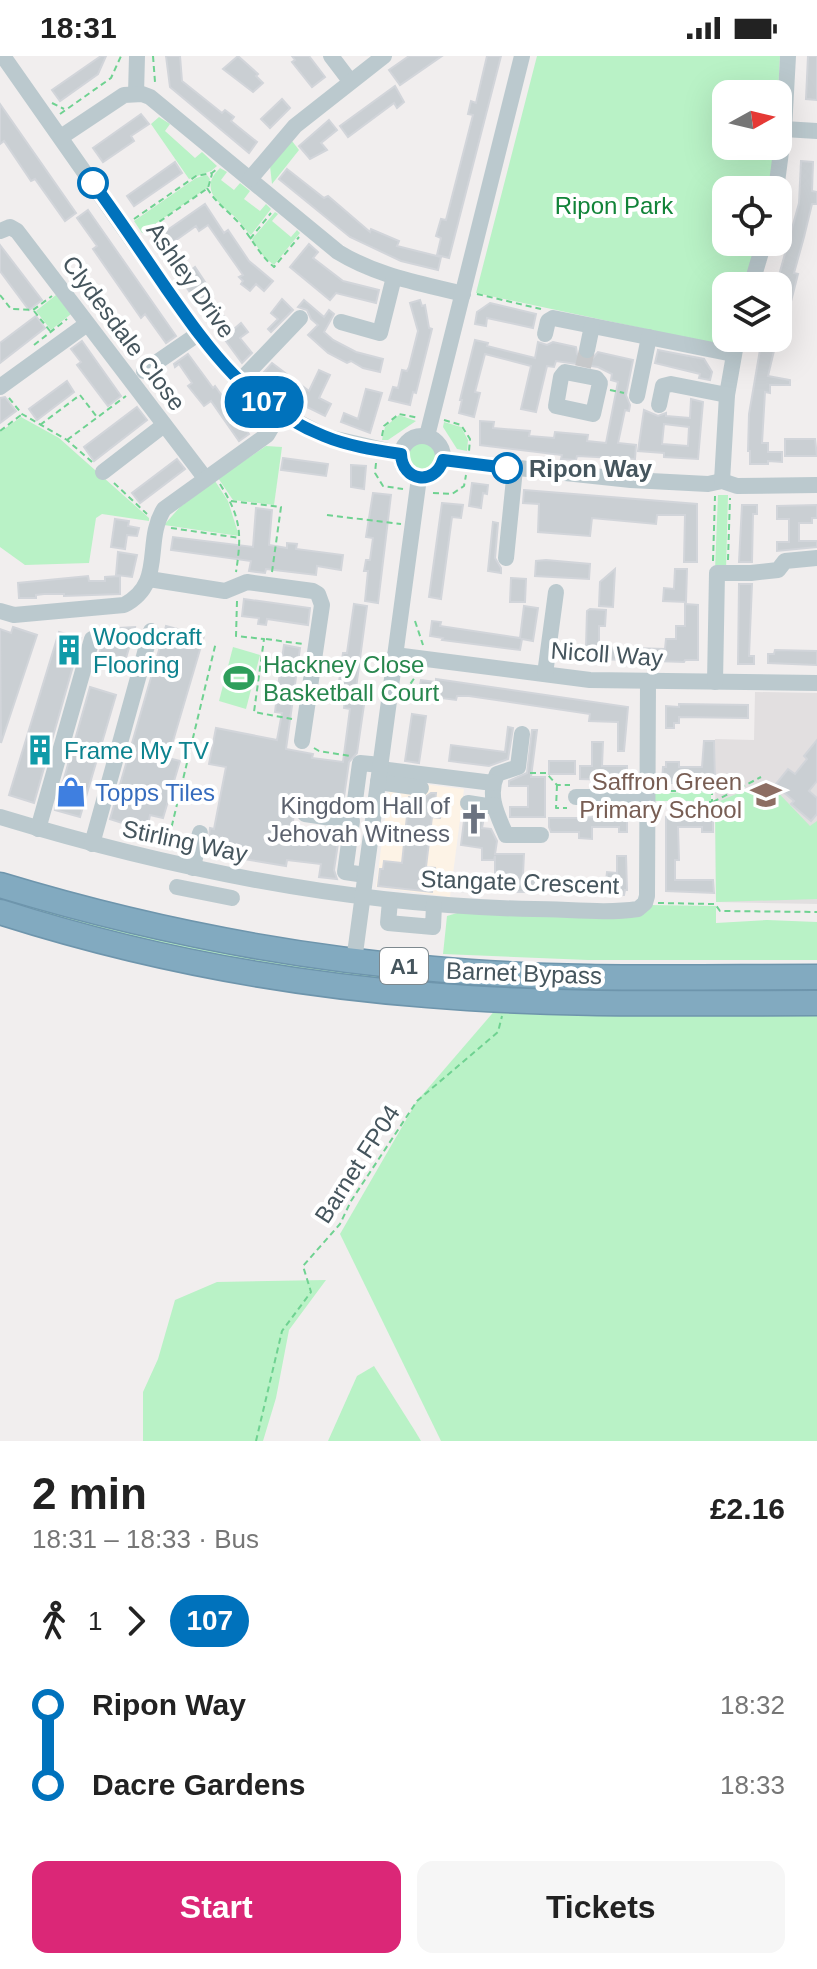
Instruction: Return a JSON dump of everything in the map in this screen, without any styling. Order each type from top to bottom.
[{"type":"highway","name":"Barnet Bypass","points":[[0,885],[148,925],[354,961],[436,970],[557,976],[817,977]]},
{"type":"highway","name":"Barnet Bypass","points":[[0,912],[175,958],[358,988],[498,999],[817,1003]]},
{"type":"street","name":"Ashley Drive","points":[[3,56],[198,334],[239,382],[280,413],[327,437],[401,454]]},
{"type":"street","points":[[136,94],[137,56]]},
{"type":"street","points":[[331,56],[350,81]]},
{"type":"street","points":[[250,179],[295,126],[384,56]]},
{"type":"street","points":[[427,436],[522,56]]},
{"type":"street","points":[[787,80],[788,56]]},
{"type":"street","points":[[61,137],[124,95],[136,94],[157,101],[353,262],[394,277],[464,293]]},
{"type":"street","points":[[792,129],[817,131]]},
{"type":"street","name":"Clydesdale Close","points":[[0,231],[10,227],[17,231],[164,425],[209,476]]},
{"type":"street","points":[[341,322],[380,333],[394,277]]},
{"type":"street","points":[[0,387],[82,318]]},
{"type":"street","points":[[239,382],[300,318]]},
{"type":"street","points":[[545,334],[548,321],[553,318],[649,337],[712,344]]},
{"type":"street","points":[[587,350],[592,326]]},
{"type":"street","points":[[144,371],[198,334]]},
{"type":"street","points":[[637,396],[649,337]]},
{"type":"street","points":[[723,482],[727,395],[734,352]]},
{"type":"street","points":[[583,371],[596,378],[601,388],[593,414],[556,406],[561,377],[565,372],[583,371]]},
{"type":"street","points":[[659,405],[663,386],[671,384],[727,395]]},
{"type":"street","points":[[0,611],[14,615],[124,605],[139,595],[149,579],[156,525],[164,509],[267,435],[280,413]]},
{"type":"street","points":[[103,472],[164,425]]},
{"type":"street","points":[[427,436],[438,442],[443,460],[437,472],[419,478],[407,472],[401,454],[403,447],[413,437],[427,436]]},
{"type":"street","points":[[443,460],[658,482],[723,482],[737,486],[817,485]]},
{"type":"street","points":[[506,558],[515,469]]},
{"type":"street","points":[[354,961],[419,478]]},
{"type":"street","points":[[715,682],[722,573],[778,570],[785,561],[817,558]]},
{"type":"street","points":[[149,579],[225,591],[247,582],[318,594],[322,605],[302,741]]},
{"type":"street","points":[[545,674],[556,592]]},
{"type":"street","points":[[92,844],[151,631]]},
{"type":"street","points":[[38,829],[92,639]]},
{"type":"street","name":"Nicoll Way","points":[[395,655],[648,683],[817,683]]},
{"type":"street","name":"Stangate Crescent","points":[[362,898],[434,905],[632,910],[645,903],[648,683]]},
{"type":"street","points":[[522,734],[518,767],[497,774],[493,783],[494,805],[506,835],[541,835]]},
{"type":"street","points":[[374,810],[354,808],[360,763],[421,788]]},
{"type":"street","points":[[380,772],[493,783]]},
{"type":"street","points":[[576,797],[647,797]]},
{"type":"street","points":[[468,803],[494,805]]},
{"type":"street","points":[[305,814],[352,821],[345,872],[365,875]]},
{"type":"street","name":"Stirling Way","points":[[0,817],[163,863],[362,898]]},
{"type":"street","points":[[193,868],[200,833]]},
{"type":"street","points":[[177,887],[225,896],[221,875]]},
{"type":"path","points":[[55,117],[111,78],[121,56]]},
{"type":"path","points":[[153,56],[155,82]]},
{"type":"path","points":[[133,240],[207,188],[212,173],[226,159]]},
{"type":"path","points":[[123,226],[196,176],[212,173]]},
{"type":"path","points":[[207,188],[214,199],[237,220],[262,257],[274,267],[308,227]]},
{"type":"path","points":[[250,239],[280,203]]},
{"type":"path","points":[[0,295],[11,309],[33,310],[61,290]]},
{"type":"path","points":[[464,293],[540,309]]},
{"type":"path","points":[[33,310],[50,332]]},
{"type":"path","points":[[25,351],[50,332],[82,318]]},
{"type":"path","points":[[0,387],[22,414],[67,440],[156,525],[242,538]]},
{"type":"path","points":[[67,440],[136,388]]},
{"type":"path","points":[[601,388],[637,396]]},
{"type":"path","points":[[40,425],[80,395],[98,418]]},
{"type":"path","points":[[0,431],[22,414]]},
{"type":"path","points":[[381,441],[384,426],[399,414],[420,418]]},
{"type":"path","points":[[443,420],[461,425],[470,439],[469,453]]},
{"type":"path","points":[[377,462],[375,473],[383,486],[406,489]]},
{"type":"path","points":[[430,492],[452,494],[464,486],[466,473]]},
{"type":"path","points":[[209,476],[231,501],[242,538],[234,587],[239,613],[236,636],[316,646]]},
{"type":"path","points":[[723,482],[722,573],[713,569],[723,482]]},
{"type":"path","points":[[231,501],[281,507],[270,585]]},
{"type":"path","points":[[327,515],[402,524]]},
{"type":"path","points":[[412,613],[425,650]]},
{"type":"path","points":[[264,639],[254,712],[305,721]]},
{"type":"path","points":[[163,863],[216,642]]},
{"type":"path","points":[[401,695],[423,665]]},
{"type":"path","points":[[302,741],[319,751],[357,757]]},
{"type":"path","points":[[518,767],[522,772],[546,773],[557,785],[576,785],[576,797]]},
{"type":"path","points":[[647,797],[712,802],[761,777]]},
{"type":"path","points":[[647,797],[712,791],[712,802]]},
{"type":"path","points":[[645,903],[715,904],[720,911],[817,912]]},
{"type":"path","name":"Barnet FP04","points":[[256,1441],[282,1331],[311,1292],[303,1266],[340,1224],[351,1201],[417,1101],[498,1032],[502,1015]]},
{"type":"shaded area","name":"Saffron Green Primary School","points":[[755,692],[817,693],[817,904],[716,902],[715,739],[754,740]]},
{"type":"shaded area","points":[[390,780],[464,789],[450,897],[376,887]]},
{"type":"green space","name":"Ripon Park","points":[[537,56],[780,56],[779,80],[712,80],[712,160],[774,160],[772,176],[712,176],[712,256],[753,256],[749,272],[712,272],[712,343],[476,293]]},
{"type":"green space","points":[[159,117],[170,124],[165,131],[195,158],[202,152],[217,166],[189,179],[151,124]]},
{"type":"green space","points":[[292,141],[299,150],[272,184],[270,166]]},
{"type":"green space","points":[[220,168],[227,172],[221,180],[234,190],[240,183],[250,191],[244,199],[260,211],[266,204],[271,209],[251,235],[213,194],[211,182]]},
{"type":"green space","points":[[207,175],[210,179],[207,188],[142,233],[134,221],[196,178]]},
{"type":"green space","points":[[275,212],[278,214],[272,221],[291,237],[297,230],[300,233],[274,265],[264,257],[252,239]]},
{"type":"green space","points":[[56,295],[71,314],[51,330],[36,311]]},
{"type":"green space","points":[[399,415],[416,421],[388,440],[382,440],[385,427]]},
{"type":"green space","points":[[21,417],[59,438],[149,521],[102,514],[96,518],[89,563],[25,565],[0,547],[0,432]]},
{"type":"green space","points":[[444,422],[461,427],[468,440],[467,451],[457,449],[443,427]]},
{"type":"green space","points":[[423,441],[429,442],[437,450],[437,462],[429,470],[423,471],[417,470],[409,462],[408,456],[409,450],[417,442]]},
{"type":"green space","points":[[266,446],[282,447],[274,505],[233,500],[218,478]]},
{"type":"green space","points":[[215,481],[228,501],[239,536],[164,525],[180,507]]},
{"type":"green space","points":[[718,495],[728,495],[726,570],[715,570]]},
{"type":"green space","name":"Hackney Close Basketball Court","points":[[233,647],[260,655],[246,709],[219,701]]},
{"type":"green space","points":[[767,781],[810,826],[817,821],[817,899],[716,902],[715,803]]},
{"type":"green space","points":[[711,792],[711,801],[654,801],[654,793]]},
{"type":"green space","points":[[0,896],[214,950],[817,988],[817,993],[535,991],[385,981],[274,965],[163,944],[0,902]]},
{"type":"green space","points":[[716,906],[716,923],[767,920],[817,922],[817,960],[588,960],[443,954],[447,916],[464,911]]},
{"type":"green space","points":[[497,1008],[817,1013],[817,1441],[441,1441],[340,1234],[417,1101]]},
{"type":"green space","points":[[326,1280],[289,1330],[276,1398],[263,1441],[143,1441],[143,1392],[158,1359],[175,1300],[217,1282]]},
{"type":"green space","points":[[374,1366],[421,1441],[328,1441],[357,1376]]},
{"type":"building","points":[[101,56],[106,56],[98,74],[60,101],[52,90]]},
{"type":"building","points":[[166,56],[180,56],[182,81],[222,113],[225,110],[234,117],[231,121],[257,142],[249,153],[170,87]]},
{"type":"building","points":[[238,56],[258,74],[256,76],[263,83],[253,92],[223,69]]},
{"type":"building","points":[[292,56],[309,56],[325,77],[312,87],[292,62],[295,60]]},
{"type":"building","points":[[409,56],[442,56],[400,85],[389,70]]},
{"type":"building","points":[[487,56],[501,56],[449,258],[437,255],[441,238],[436,236],[441,219],[446,220],[473,115],[468,114],[471,101],[476,103]]},
{"type":"building","points":[[808,56],[817,56],[817,100],[806,99]]},
{"type":"building","points":[[395,86],[404,102],[397,108],[394,103],[348,137],[340,126]]},
{"type":"building","points":[[282,99],[290,108],[270,128],[261,119]]},
{"type":"building","points":[[0,104],[76,213],[65,221],[35,179],[31,181],[4,141],[0,144]]},
{"type":"building","points":[[141,114],[149,124],[131,136],[134,141],[103,162],[93,148]]},
{"type":"building","points":[[329,120],[337,130],[321,143],[327,150],[310,159],[299,146]]},
{"type":"building","points":[[801,161],[813,162],[812,191],[817,192],[817,204],[812,204],[794,273],[798,274],[792,298],[792,272],[780,272],[784,256],[792,256],[792,228],[799,203]]},
{"type":"building","points":[[175,162],[182,173],[134,206],[127,196]]},
{"type":"building","points":[[287,169],[324,198],[328,196],[370,232],[371,229],[399,241],[397,246],[441,257],[438,270],[401,261],[350,237],[279,179]]},
{"type":"building","points":[[205,204],[224,233],[228,230],[249,261],[273,281],[264,291],[256,284],[250,291],[241,284],[243,281],[239,277],[243,275],[208,225],[199,231],[196,226],[172,243],[191,270],[195,267],[213,294],[209,297],[234,329],[241,323],[248,332],[240,338],[252,353],[242,363],[173,269],[171,259],[156,238]]},
{"type":"building","points":[[88,210],[176,336],[166,343],[145,314],[141,318],[93,249],[97,246],[77,218]]},
{"type":"building","points":[[309,244],[318,252],[313,258],[343,281],[379,290],[376,303],[336,293],[330,300],[290,267]]},
{"type":"building","points":[[0,245],[42,300],[29,310],[0,271]]},
{"type":"building","points":[[282,299],[293,310],[271,332],[268,329],[278,319],[271,313]]},
{"type":"building","points":[[304,300],[324,317],[329,310],[334,314],[324,332],[333,340],[356,352],[383,359],[380,372],[351,361],[347,363],[328,353],[308,335],[318,325],[307,310],[298,307]]},
{"type":"building","points":[[420,300],[422,306],[425,305],[429,328],[432,329],[416,393],[413,392],[410,405],[389,400],[393,387],[398,388],[402,370],[407,371],[409,367],[418,331],[410,303]]},
{"type":"building","points":[[490,303],[536,314],[533,328],[487,318],[486,326],[475,324],[477,312]]},
{"type":"building","points":[[36,316],[45,328],[0,363],[0,343]]},
{"type":"building","points":[[475,340],[535,358],[538,342],[547,345],[553,342],[576,347],[577,354],[584,361],[591,360],[598,352],[633,360],[626,395],[629,411],[625,410],[618,443],[636,445],[635,459],[577,456],[576,460],[561,459],[562,455],[480,445],[480,421],[494,422],[493,428],[530,431],[529,436],[554,438],[555,432],[588,435],[587,441],[606,443],[618,382],[611,380],[612,374],[598,367],[556,361],[554,367],[547,366],[536,412],[521,409],[531,366],[485,354],[475,392],[480,393],[474,417],[459,413]]},
{"type":"building","points":[[82,341],[121,396],[108,406],[77,365],[81,362],[71,349]]},
{"type":"building","points":[[658,350],[704,359],[712,372],[710,380],[699,378],[700,374],[655,363]]},
{"type":"building","points":[[760,352],[774,352],[768,376],[790,380],[790,385],[770,385],[770,393],[765,392],[762,443],[768,443],[768,452],[782,452],[782,462],[750,464],[749,414]]},
{"type":"building","points":[[188,354],[249,434],[239,441],[211,401],[204,406],[188,386],[192,383],[179,364],[175,367],[174,364]]},
{"type":"building","points":[[272,363],[309,391],[319,370],[330,375],[319,398],[331,404],[325,416],[297,402],[299,399],[263,373]]},
{"type":"building","points":[[67,381],[74,392],[37,420],[29,409]]},
{"type":"building","points":[[366,389],[382,393],[370,433],[341,422],[344,413],[358,419]]},
{"type":"building","points":[[5,397],[16,411],[0,423],[0,398]]},
{"type":"building","points":[[691,399],[703,402],[698,459],[664,457],[664,453],[638,451],[644,410],[658,416],[666,413],[666,416],[690,418]],"holes":[[[664,424],[689,427],[688,446],[662,444]]]},
{"type":"building","points":[[137,407],[147,420],[94,461],[84,447]]},
{"type":"building","points":[[785,439],[815,439],[817,456],[785,456]]},
{"type":"building","points":[[283,458],[328,464],[326,476],[281,470]]},
{"type":"building","points":[[177,459],[185,469],[140,503],[132,493]]},
{"type":"building","points":[[351,465],[366,466],[364,489],[351,487]]},
{"type":"building","points":[[472,483],[488,485],[487,494],[483,493],[481,508],[469,506]]},
{"type":"building","points":[[524,490],[697,504],[697,562],[684,562],[685,515],[657,515],[656,524],[592,518],[590,536],[538,532],[539,504],[523,503]]},
{"type":"building","points":[[373,493],[391,495],[378,603],[365,601],[368,571],[364,571],[366,560],[370,560],[373,538],[366,537]]},
{"type":"building","points":[[442,503],[463,505],[461,518],[452,517],[441,599],[429,597]]},
{"type":"building","points":[[742,505],[757,505],[757,514],[753,514],[752,562],[739,562]]},
{"type":"building","points":[[817,505],[817,518],[812,518],[812,523],[799,523],[799,541],[817,541],[817,547],[777,551],[777,542],[789,542],[789,519],[777,519],[777,506]]},
{"type":"building","points":[[256,508],[272,510],[269,545],[287,548],[287,543],[297,544],[296,549],[343,555],[341,570],[317,566],[316,575],[266,569],[265,573],[249,571],[251,561],[171,550],[173,537],[253,547]]},
{"type":"building","points":[[115,519],[129,521],[128,526],[139,528],[137,536],[127,535],[125,549],[111,547]]},
{"type":"building","points":[[493,522],[498,523],[495,558],[501,573],[488,571]]},
{"type":"building","points":[[118,552],[137,555],[132,577],[116,575]]},
{"type":"building","points":[[536,561],[590,564],[589,579],[535,576]]},
{"type":"building","points":[[615,569],[613,607],[599,606],[600,582]]},
{"type":"building","points":[[675,569],[687,569],[686,602],[663,601],[664,588],[674,589]]},
{"type":"building","points":[[88,576],[89,581],[105,581],[105,577],[120,576],[120,594],[44,594],[36,595],[36,598],[19,598],[18,583]]},
{"type":"building","points":[[511,578],[526,579],[525,602],[510,602]]},
{"type":"building","points":[[739,584],[752,584],[749,656],[754,656],[754,664],[738,664]]},
{"type":"building","points":[[244,599],[310,608],[308,625],[267,619],[266,625],[258,624],[259,618],[242,616]]},
{"type":"building","points":[[354,604],[367,606],[355,696],[365,698],[357,753],[349,762],[343,804],[338,803],[337,808],[298,802],[292,832],[325,837],[326,828],[340,830],[334,870],[337,879],[319,877],[321,864],[287,860],[286,866],[207,853],[210,828],[214,829],[226,767],[209,764],[216,728],[277,740],[282,713],[275,712],[277,696],[270,695],[272,686],[278,687],[284,645],[300,648],[286,749],[313,754],[312,758],[343,762],[350,709],[344,708],[346,691],[338,690]]},
{"type":"building","points":[[685,604],[698,605],[698,660],[597,659],[597,648],[586,647],[587,611],[590,609],[606,610],[605,626],[599,626],[599,647],[665,649],[666,639],[676,639],[676,626],[685,626]]},
{"type":"building","points":[[524,606],[538,608],[533,641],[522,639],[520,650],[430,636],[432,621],[441,622],[440,626],[520,638]]},
{"type":"building","points":[[166,626],[204,636],[168,758],[180,761],[163,818],[150,815],[147,831],[110,819]]},
{"type":"building","points":[[13,627],[37,635],[1,743],[0,629],[11,633]]},
{"type":"building","points":[[135,627],[122,672],[96,664],[103,641],[100,629]]},
{"type":"building","points":[[59,632],[81,638],[34,803],[9,795]]},
{"type":"building","points":[[775,650],[817,651],[817,665],[768,663],[768,654],[774,654]]},
{"type":"building","points":[[436,679],[628,707],[624,751],[618,751],[618,722],[589,721],[590,714],[469,696],[457,696],[456,700],[418,695],[421,680],[436,682]]},
{"type":"building","points":[[90,687],[116,695],[80,817],[55,810]]},
{"type":"building","points":[[679,704],[748,705],[748,718],[679,717],[679,723],[674,723],[674,728],[666,728],[666,706],[679,707]]},
{"type":"building","points":[[412,714],[426,716],[419,763],[405,761]]},
{"type":"building","points":[[508,727],[513,728],[508,759],[489,766],[449,761],[451,745],[505,752]]},
{"type":"building","points":[[532,730],[537,730],[531,777],[545,777],[545,817],[510,817],[510,807],[528,807],[528,786],[509,786],[509,781],[527,773]]},
{"type":"building","points":[[817,740],[817,781],[809,791],[817,798],[817,814],[811,821],[775,785],[788,769],[795,774]]},
{"type":"building","points":[[704,741],[714,741],[715,779],[674,779],[674,783],[662,783],[666,762],[679,762],[679,767],[702,767]]},
{"type":"building","points":[[592,742],[603,742],[602,766],[627,766],[627,777],[615,777],[615,780],[580,779],[580,766],[592,766]]},
{"type":"building","points":[[549,761],[575,761],[575,774],[549,774]]},
{"type":"building","points":[[436,793],[435,803],[441,804],[440,818],[432,817],[426,867],[435,868],[432,892],[378,886],[384,861],[402,863],[409,797],[424,798]]},
{"type":"building","points":[[465,813],[484,817],[482,828],[491,829],[497,841],[495,854],[524,854],[523,874],[541,875],[541,879],[606,881],[607,872],[617,873],[617,856],[626,856],[627,890],[624,895],[617,895],[616,890],[616,893],[454,891],[454,879],[495,878],[495,856],[494,860],[482,860],[482,848],[461,845]]},
{"type":"building","points":[[603,814],[627,816],[627,832],[619,832],[619,827],[592,827],[592,839],[579,838],[579,832],[551,832],[549,827],[549,818],[584,818]]},
{"type":"building","points":[[679,814],[713,814],[713,832],[702,832],[702,827],[678,827],[679,860],[675,860],[675,880],[713,880],[714,893],[666,891],[666,817],[679,817]]},
{"type":"tunnel","points":[[583,367],[587,350]]},
{"type":"bus line","name":"107","points":[[93,183],[207,346],[257,398],[304,427],[327,437],[401,454],[403,467],[419,478],[432,476],[443,460],[507,468]]},
{"type":"place","name":"Ripon Way","points":[[507,468]]},
{"type":"place","name":"Woodcraft Flooring","points":[[69,650]]},
{"type":"place","name":"Hackney Close Basketball Court","points":[[239,678]]},
{"type":"place","name":"Frame My TV","points":[[40,750]]},
{"type":"place","name":"Topps Tiles","points":[[71,792]]},
{"type":"place","name":"Saffron Green Primary School","points":[[766,795]]},
{"type":"place","name":"Kingdom Hall of Jehovah Witness","points":[[474,819]]}]
